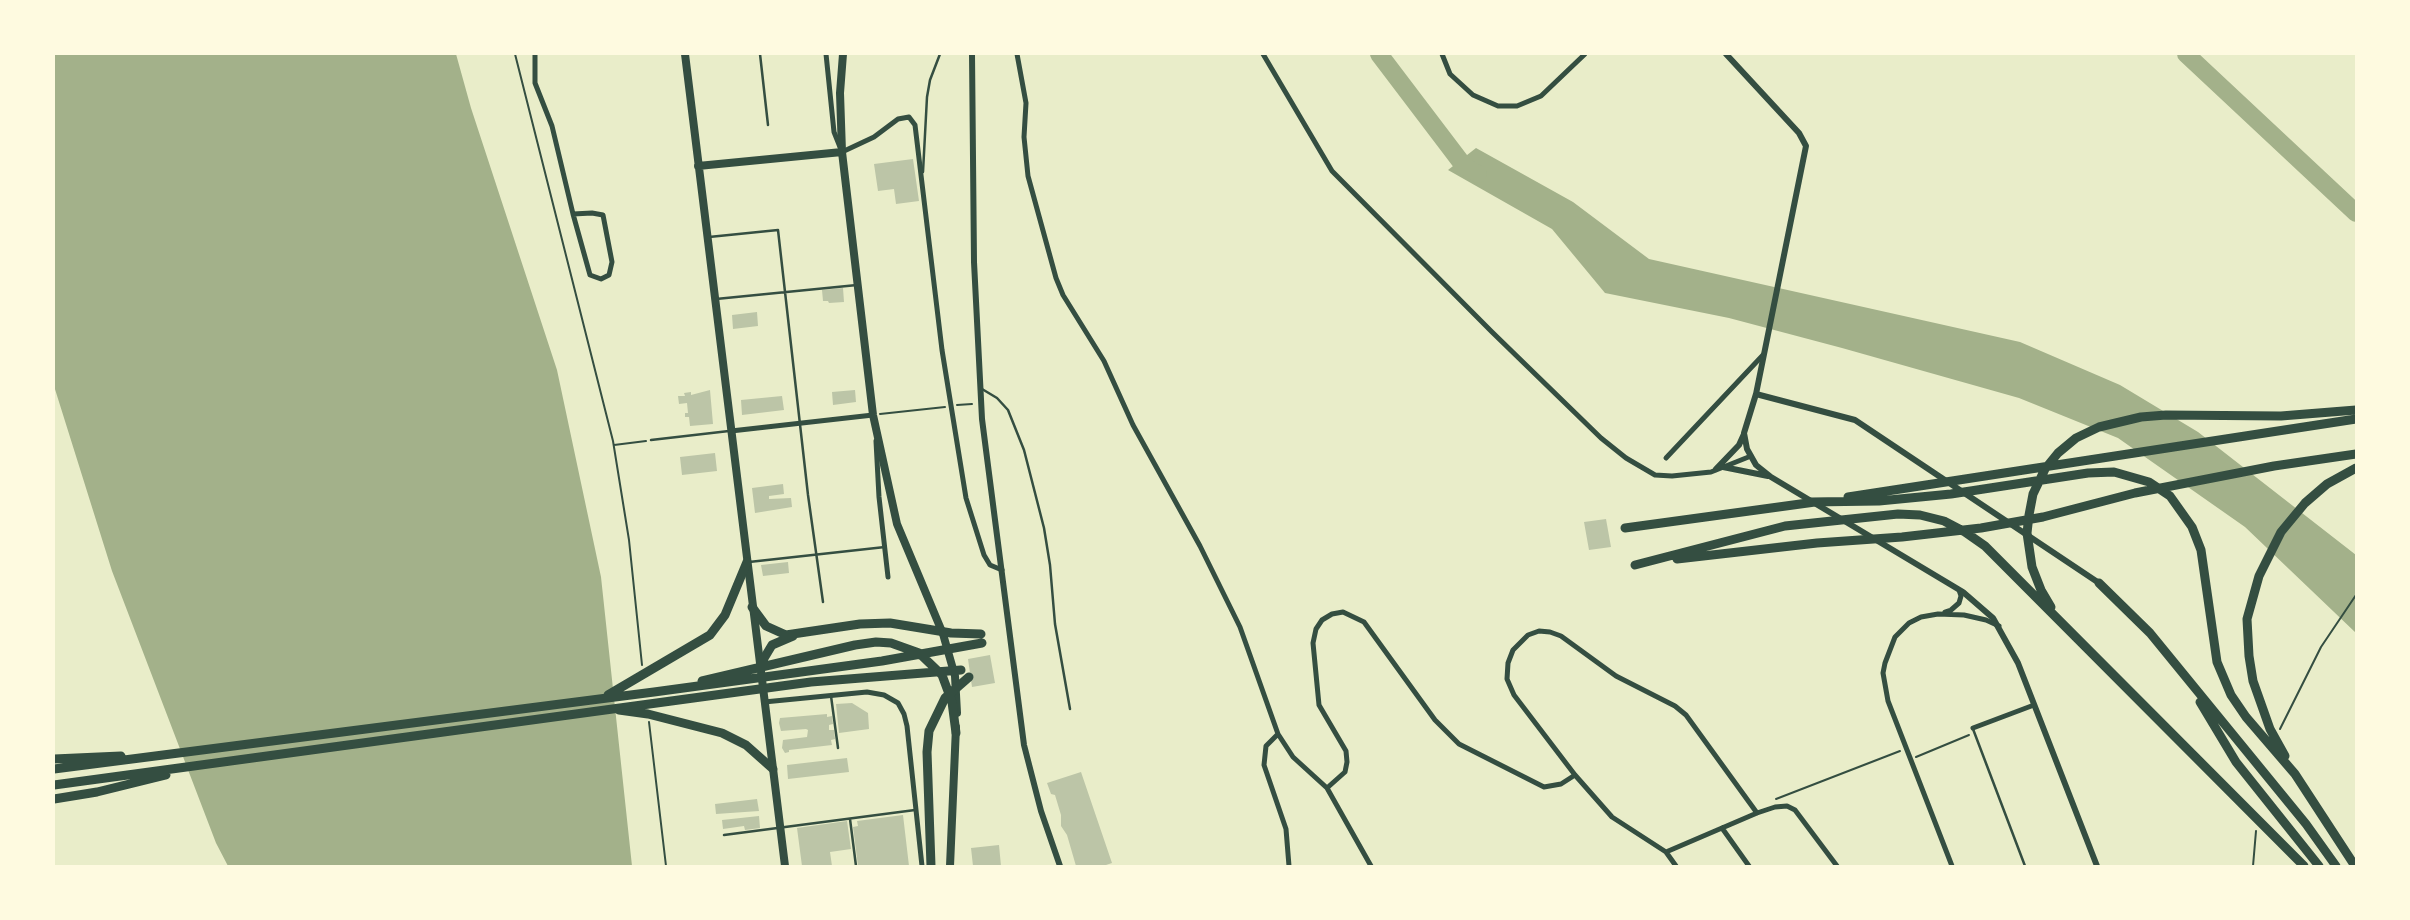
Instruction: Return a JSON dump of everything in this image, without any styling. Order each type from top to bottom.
[{"type":"highway","points":[[2059,620],[2041,590],[2032,567],[2027,533],[2033,494],[2045,469],[2058,453],[2076,438],[2099,427],[2141,417],[2166,415],[2281,416],[2356,410]]},
{"type":"highway","points":[[1625,528],[2294,430],[2356,419]]},
{"type":"highway","points":[[2304,866],[1985,546],[1965,532],[1944,521],[1920,515],[1898,514],[1785,526],[1635,565],[1817,542],[1902,537],[1981,528],[2044,517],[2136,493],[2274,466],[2356,454]]},
{"type":"highway","points":[[2355,866],[2295,774],[2270,729],[2253,681],[2247,632],[2250,609],[2259,576],[2281,532],[2305,503],[2327,484],[2356,468]]},
{"type":"highway","points":[[1811,502],[1880,501],[1950,494],[2088,473],[2114,472],[2149,482],[2170,496],[2192,527],[2201,550],[2213,643],[2223,679],[2246,717],[2295,774]]},
{"type":"highway","points":[[604,698],[685,652],[710,635],[725,615],[747,562]]},
{"type":"highway","points":[[2099,583],[2129,610],[2306,824],[2336,866]]},
{"type":"highway","points":[[54,769],[810,671],[982,638],[890,623],[860,624],[786,635],[772,631],[761,622],[752,607]]},
{"type":"highway","points":[[760,666],[767,650],[772,645],[798,634]]},
{"type":"highway","points":[[654,692],[827,651],[884,642],[904,647],[925,657],[942,675],[955,701],[956,732]]},
{"type":"highway","points":[[54,785],[193,768],[604,709],[811,682],[960,670]]},
{"type":"highway","points":[[931,866],[927,752],[929,731],[945,698],[969,677]]},
{"type":"highway","points":[[2189,682],[2236,762],[2319,866]]},
{"type":"highway","points":[[604,709],[648,714],[722,734],[746,745],[773,769]]},
{"type":"highway","points":[[54,759],[79,756],[161,755]]},
{"type":"highway","points":[[54,799],[97,792],[193,768]]},
{"type":"main road","points":[[685,54],[785,866]]},
{"type":"main road","points":[[844,54],[840,93],[842,152],[873,415],[897,524],[943,634],[955,676],[955,701]]},
{"type":"main road","points":[[698,166],[842,152]]},
{"type":"main road","points":[[950,866],[956,732]]},
{"type":"street","points":[[535,54],[535,83],[552,126],[574,214],[590,275],[601,278],[609,275],[612,262],[603,215],[592,213],[574,214]]},
{"type":"street","points":[[826,54],[834,132],[842,152],[874,137],[898,119],[909,117],[915,125],[932,275],[950,406],[966,498],[975,531],[990,565],[1002,570]]},
{"type":"street","points":[[972,54],[974,262],[980,388],[1024,746],[1060,866]]},
{"type":"street","points":[[1017,54],[1026,103],[1024,137],[1028,176],[1056,278],[1063,295],[1104,361],[1133,425],[1200,546],[1240,627],[1278,734],[1293,758],[1327,788],[1371,866]]},
{"type":"street","points":[[1263,54],[1332,171],[1492,332],[1601,438],[1626,458],[1655,474],[1690,475],[1720,468],[1751,456]]},
{"type":"street","points":[[1442,54],[1450,74],[1473,95],[1498,106],[1517,106],[1540,96],[1585,54]]},
{"type":"street","points":[[1720,468],[1738,445],[1744,433],[1756,394],[1806,146],[1800,133],[1726,54]]},
{"type":"street","points":[[1666,458],[1763,355]]},
{"type":"street","points":[[1756,394],[1855,420],[2099,583]]},
{"type":"street","points":[[731,431],[873,415]]},
{"type":"street","points":[[875,425],[879,497],[888,577]]},
{"type":"street","points":[[1744,433],[1751,456],[1756,465],[1771,477],[1960,590],[1983,608],[2000,627],[2018,663],[2097,866]]},
{"type":"street","points":[[1720,468],[1771,477]]},
{"type":"street","points":[[1952,866],[1910,759],[1885,688],[1885,663],[1889,647],[1901,630],[1921,617],[1938,614],[1956,607],[1961,599],[1960,590]]},
{"type":"street","points":[[1327,788],[1345,772],[1347,762],[1346,751],[1319,705],[1313,643],[1316,629],[1322,620],[1332,614],[1343,612],[1364,622],[1435,720],[1460,744],[1544,787],[1561,784],[1576,775]]},
{"type":"street","points":[[1938,614],[1970,616],[2000,627]]},
{"type":"street","points":[[1676,866],[1666,852],[1612,817],[1576,775],[1514,695],[1508,678],[1508,663],[1513,650],[1520,641],[1539,631],[1550,632],[1560,636],[1616,676],[1675,706],[1686,716],[1757,813]]},
{"type":"street","points":[[764,702],[867,692],[884,695],[898,703],[904,714],[922,866]]},
{"type":"street","points":[[1973,731],[2034,705]]},
{"type":"street","points":[[1278,734],[1266,746],[1264,765],[1286,829],[1290,866]]},
{"type":"street","points":[[1666,852],[1757,813],[1776,806],[1787,806],[1795,810],[1836,866]]},
{"type":"street","points":[[1722,828],[1749,866]]},
{"type":"lane","points":[[760,54],[768,125]]},
{"type":"lane","points":[[922,176],[927,97],[930,80],[940,54]]},
{"type":"lane","points":[[707,237],[778,230],[823,602]]},
{"type":"lane","points":[[714,299],[858,284]]},
{"type":"lane","points":[[980,388],[997,398],[1008,410],[1024,450],[1044,528],[1050,565],[1055,624],[1070,709]]},
{"type":"lane","points":[[651,440],[731,431]]},
{"type":"lane","points":[[747,562],[885,547]]},
{"type":"lane","points":[[831,695],[838,748]]},
{"type":"lane","points":[[1973,731],[2025,866]]},
{"type":"lane","points":[[724,835],[915,810]]},
{"type":"lane","points":[[850,819],[856,866]]},
{"type":"path","points":[[515,54],[614,445],[629,540],[643,671]]},
{"type":"path","points":[[873,415],[972,404]]},
{"type":"path","points":[[614,445],[651,440]]},
{"type":"path","points":[[2284,719],[2321,647],[2356,595]]},
{"type":"path","points":[[648,719],[666,866]]},
{"type":"path","points":[[1910,759],[1973,731]]},
{"type":"path","points":[[1776,806],[1776,799],[1907,748]]},
{"type":"path","points":[[2253,866],[2256,837]]},
{"type":"shaded area","points":[[54,54],[456,54],[471,108],[557,370],[601,577],[632,866],[228,866],[216,843],[112,571],[54,386]]},
{"type":"shaded area","points":[[1476,148],[1573,202],[1649,259],[2020,342],[2120,385],[2198,432],[2356,555],[2356,633],[2245,527],[2118,438],[2019,398],[1729,318],[1605,293],[1552,229],[1448,170]]},
{"type":"building","points":[[913,159],[919,201],[896,204],[894,189],[878,191],[874,164]]},
{"type":"building","points":[[843,288],[844,302],[829,303],[828,301],[823,301],[822,290]]},
{"type":"building","points":[[757,312],[758,326],[733,329],[732,315]]},
{"type":"building","points":[[710,390],[713,424],[690,426],[689,417],[685,417],[685,413],[688,413],[687,403],[679,404],[678,396],[685,396],[684,393],[691,392],[691,395]]},
{"type":"building","points":[[855,390],[856,402],[833,405],[832,392]]},
{"type":"building","points":[[782,396],[784,410],[742,415],[741,400]]},
{"type":"building","points":[[715,453],[717,471],[682,475],[680,457]]},
{"type":"building","points":[[783,484],[784,494],[769,496],[769,499],[791,498],[792,507],[755,513],[752,488]]},
{"type":"building","points":[[1606,519],[1611,547],[1589,550],[1584,522]]},
{"type":"building","points":[[788,562],[789,573],[763,576],[761,565]]},
{"type":"building","points":[[990,655],[995,683],[972,687],[968,659]]},
{"type":"building","points":[[852,703],[868,713],[869,729],[839,733],[836,704]]},
{"type":"building","points":[[827,714],[827,717],[832,716],[833,724],[829,725],[829,730],[834,730],[835,739],[831,740],[832,745],[789,750],[789,752],[785,753],[782,748],[783,740],[807,737],[808,730],[781,731],[780,718]]},
{"type":"building","points":[[847,758],[849,772],[788,779],[787,765]]},
{"type":"building","points":[[1081,772],[1112,863],[1103,866],[1076,866],[1067,835],[1061,826],[1061,815],[1055,795],[1051,794],[1047,783]]},
{"type":"building","points":[[757,799],[759,811],[716,814],[715,804]]},
{"type":"building","points":[[903,815],[909,866],[858,866],[853,827],[858,826],[857,821]]},
{"type":"building","points":[[759,816],[760,828],[745,830],[744,826],[723,829],[722,820]]},
{"type":"building","points":[[847,821],[851,849],[830,852],[832,866],[802,866],[797,828]]},
{"type":"building","points":[[999,845],[1001,866],[973,866],[971,848]]},
{"type":"waterway","points":[[1379,54],[1464,166],[1478,174]]},
{"type":"waterway","points":[[2186,54],[2356,213]]}]
